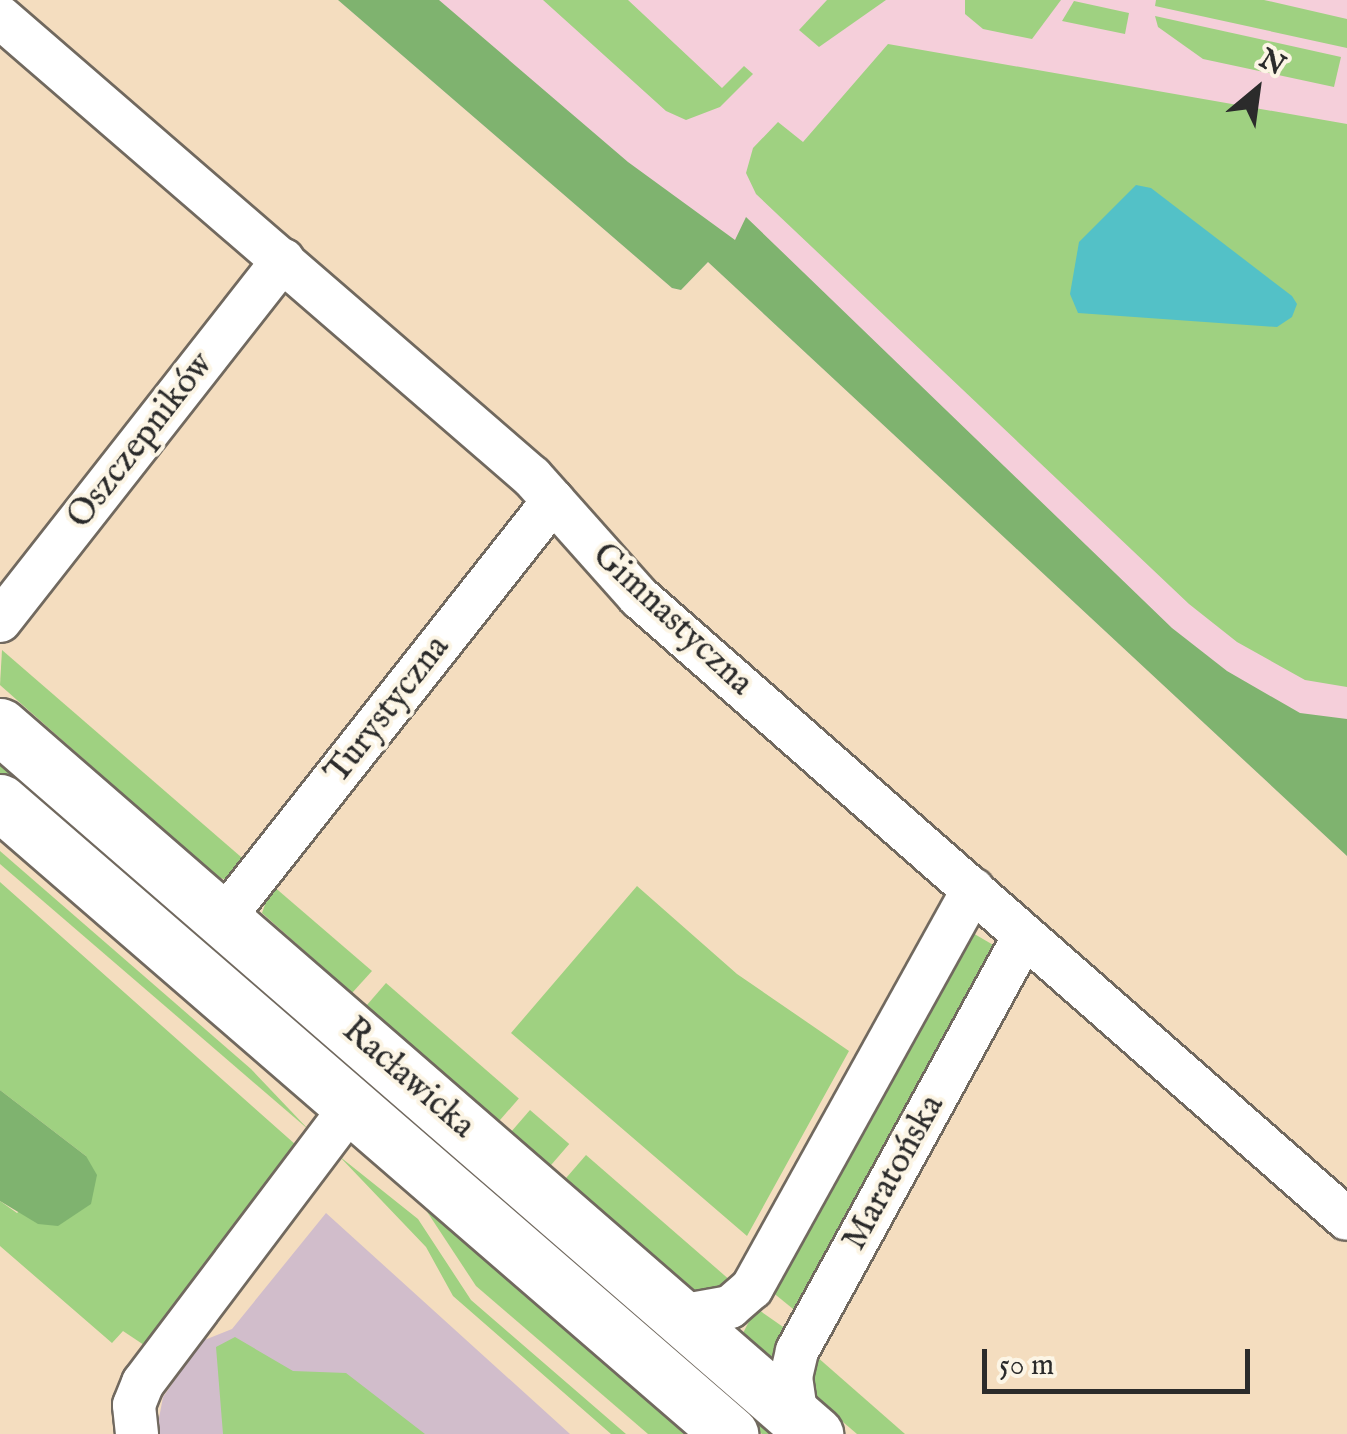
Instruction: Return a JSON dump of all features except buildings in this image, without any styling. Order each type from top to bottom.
[{"type":"main road","name":"Racławicka","points":[[0,726],[806,1426]]},
{"type":"main road","name":"Racławicka","points":[[0,802],[730,1434]]},
{"type":"street","name":"Gimnastyczna","points":[[0,17],[283,260],[553,502],[640,597],[1347,1219]]},
{"type":"street","name":"Oszczepników","points":[[0,621],[283,260]]},
{"type":"street","name":"Turystyczna","points":[[224,919],[553,502]]},
{"type":"street","name":"Maratońska","points":[[680,1316],[730,1307],[752,1288],[973,889]]},
{"type":"street","name":"Maratońska","points":[[806,1426],[791,1377],[797,1351],[1024,936]]},
{"type":"street","points":[[137,1434],[134,1405],[143,1383],[350,1107]]},
{"type":"shaded area","points":[[338,0],[1347,0],[1347,856],[708,262],[681,290],[672,288]]},
{"type":"shaded area","points":[[326,1213],[570,1434],[156,1434],[163,1397],[202,1341],[232,1329]]},
{"type":"green space","points":[[338,0],[439,0],[628,162],[735,240],[746,217],[1172,628],[1227,671],[1300,713],[1347,719],[1347,856],[708,262],[681,290],[672,288]]},
{"type":"green space","points":[[543,0],[628,0],[722,88],[744,66],[753,74],[720,107],[686,120],[666,111]]},
{"type":"green space","points":[[827,0],[886,0],[819,47],[799,30]]},
{"type":"green space","points":[[965,0],[1061,0],[1032,39],[983,29],[965,14]]},
{"type":"green space","points":[[1156,0],[1264,0],[1347,19],[1347,48],[1155,6]]},
{"type":"green space","points":[[1074,1],[1129,13],[1125,34],[1062,21]]},
{"type":"green space","points":[[1155,16],[1341,57],[1334,87],[1203,59],[1158,27]]},
{"type":"green space","points":[[888,44],[1347,124],[1347,687],[1305,680],[1237,642],[1189,604],[756,194],[746,173],[753,148],[778,122],[803,142]]},
{"type":"green space","points":[[2,650],[248,863],[230,881],[217,877],[0,685]]},
{"type":"green space","points":[[0,762],[774,1434],[762,1434],[0,774]]},
{"type":"green space","points":[[0,851],[251,1069],[309,1130],[0,864]]},
{"type":"green space","points":[[0,882],[296,1145],[147,1347],[123,1331],[112,1343],[0,1246],[0,1201],[17,1213],[86,1156],[0,1090]]},
{"type":"green space","points":[[272,885],[372,971],[352,993],[262,913]]},
{"type":"green space","points":[[637,886],[737,974],[849,1051],[747,1236],[511,1033]]},
{"type":"green space","points":[[971,932],[995,946],[798,1313],[771,1291]]},
{"type":"green space","points":[[386,983],[519,1098],[499,1121],[366,1006]]},
{"type":"green space","points":[[0,1090],[86,1156],[97,1175],[91,1204],[58,1226],[38,1224],[0,1201]]},
{"type":"green space","points":[[530,1110],[569,1144],[550,1167],[510,1133]]},
{"type":"green space","points":[[586,1155],[733,1283],[713,1306],[566,1178]]},
{"type":"green space","points":[[339,1156],[418,1219],[471,1300],[626,1434],[611,1434],[453,1296],[426,1247]]},
{"type":"green space","points":[[420,1201],[698,1434],[648,1434],[476,1286]]},
{"type":"green space","points":[[756,1308],[786,1329],[776,1362],[743,1333]]},
{"type":"green space","points":[[235,1337],[293,1371],[346,1373],[425,1434],[223,1434],[216,1347]]},
{"type":"green space","points":[[816,1356],[905,1434],[857,1434],[816,1399],[809,1389]]},
{"type":"water","points":[[1136,185],[1151,188],[1292,296],[1297,304],[1292,317],[1277,327],[1078,313],[1070,294],[1079,242]]}]
